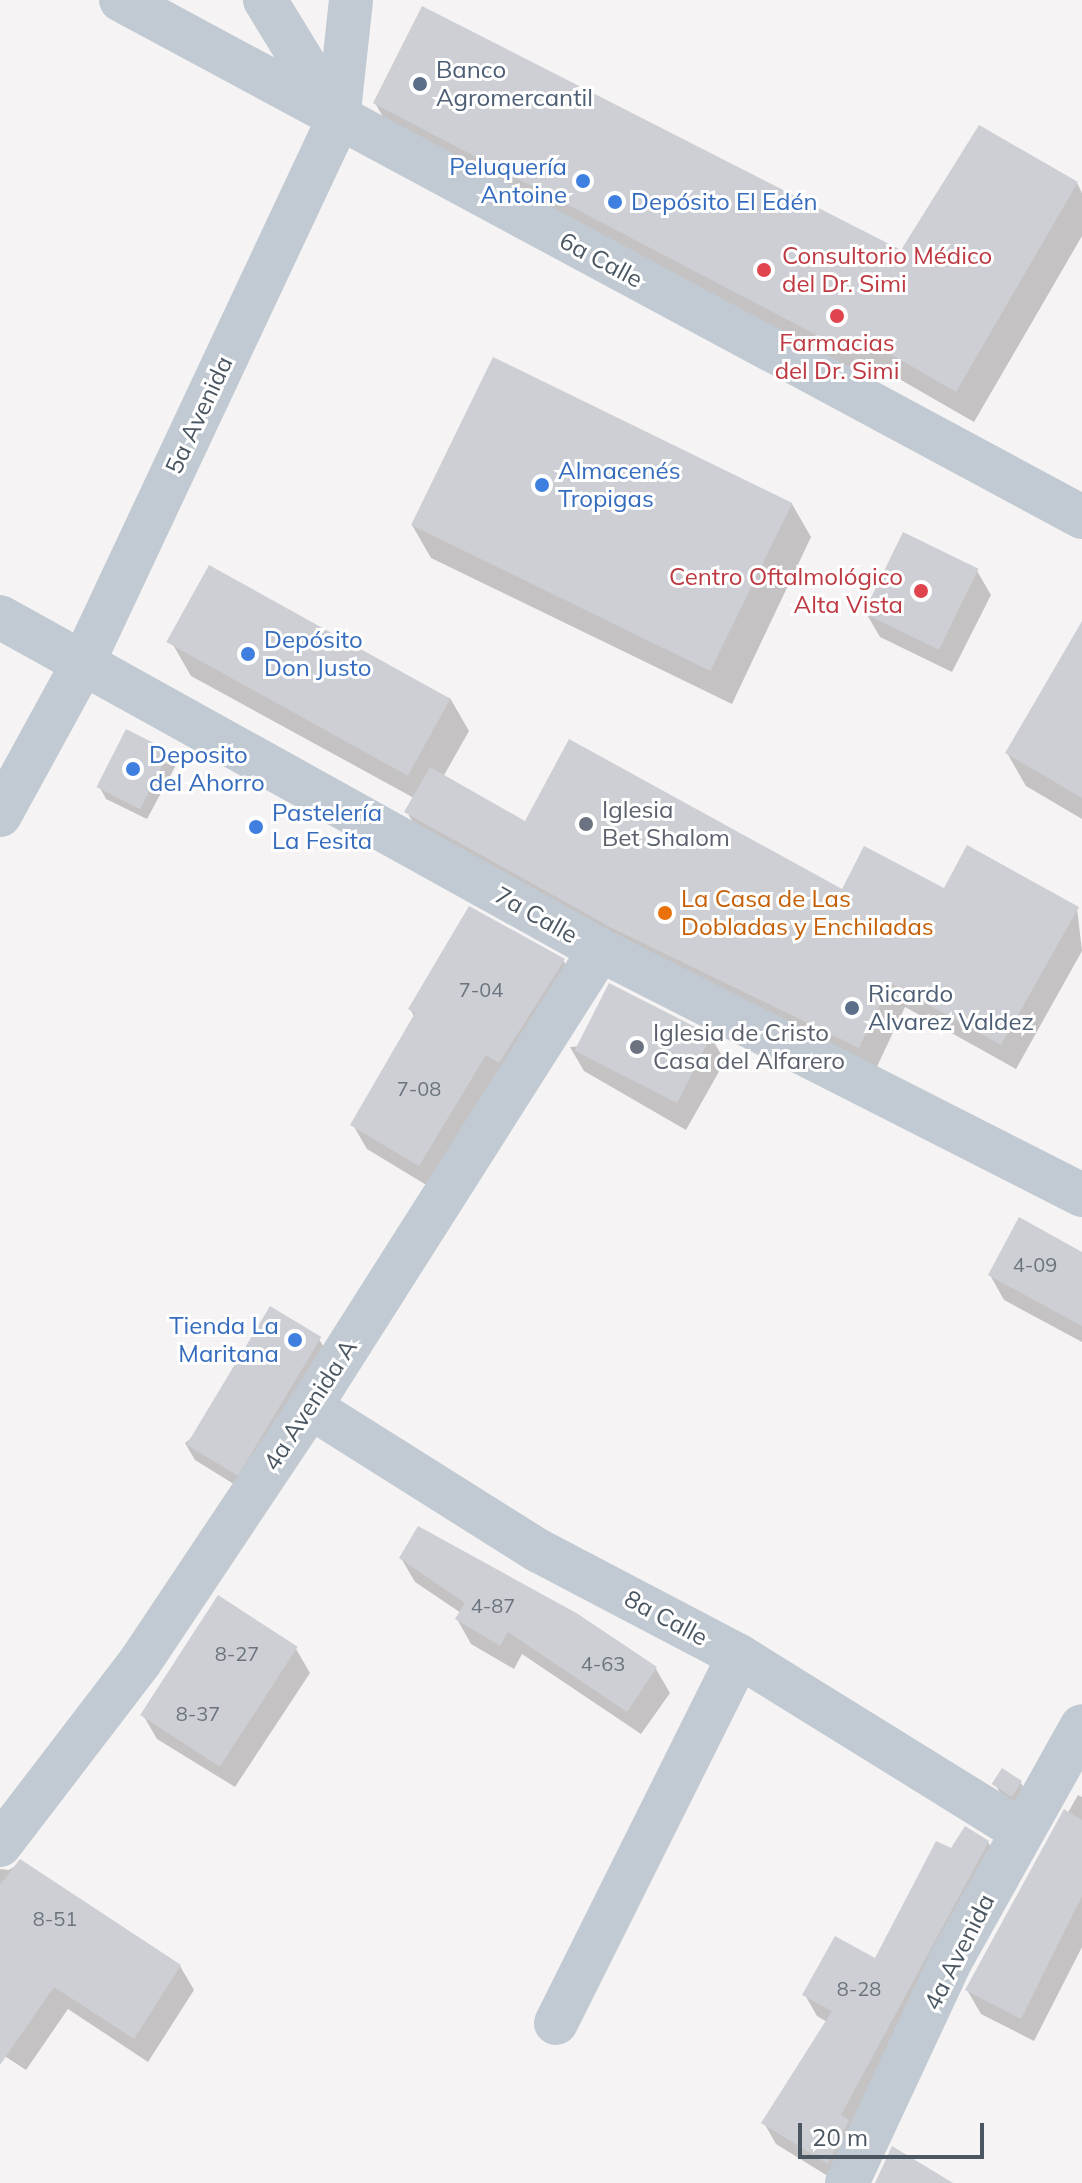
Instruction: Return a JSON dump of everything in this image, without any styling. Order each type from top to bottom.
[{"type":"street","name":"6a Calle","points":[[121,0],[338,120],[1082,517]]},
{"type":"street","points":[[265,0],[338,120]]},
{"type":"street","name":"5a Avenida","points":[[0,815],[82,665],[338,120],[351,0]]},
{"type":"street","name":"7a Calle","points":[[0,617],[600,950],[1082,1195]]},
{"type":"street","name":"4a Avenida A","points":[[0,1845],[140,1662],[310,1407],[600,950]]},
{"type":"street","name":"8a Calle","points":[[310,1407],[539,1551],[739,1656],[1021,1831]]},
{"type":"street","points":[[556,2023],[739,1656]]},
{"type":"street","name":"4a Avenida","points":[[847,2183],[950,1962],[1082,1726]]},
{"type":"building","points":[[422,6],[901,250],[979,125],[1078,182],[956,392],[857,335],[849,352],[373,103]]},
{"type":"building","name":"Almacenés Tropigas","points":[[493,357],[792,503],[710,671],[411,525]]},
{"type":"building","name":"Centro Oftalmológico Alta Vista","points":[[903,532],[978,569],[939,650],[864,613]]},
{"type":"building","name":"Depósito Don Justo","points":[[209,565],[450,699],[408,776],[166,642]]},
{"type":"building","points":[[1082,621],[1082,798],[1005,753]]},
{"type":"building","name":"Deposito del Ahorro","points":[[126,729],[170,751],[140,809],[96,787]]},
{"type":"building","points":[[569,739],[842,889],[864,846],[944,888],[967,845],[1079,907],[1001,1045],[890,983],[859,1048],[612,928],[404,812],[430,767],[525,821]]},
{"type":"building","points":[[469,906],[565,959],[499,1063],[486,1055],[419,1166],[350,1125],[415,1013],[408,1009]]},
{"type":"building","name":"Iglesia de Cristo Casa del Alfarero","points":[[609,983],[711,1035],[677,1103],[574,1051]]},
{"type":"building","points":[[1019,1217],[1082,1252],[1082,1326],[988,1275]]},
{"type":"building","points":[[270,1306],[321,1337],[238,1476],[187,1445]]},
{"type":"building","points":[[418,1526],[578,1614],[657,1667],[627,1712],[508,1632],[500,1646],[455,1619],[465,1603],[399,1558]]},
{"type":"building","points":[[218,1595],[298,1647],[220,1767],[140,1715]]},
{"type":"building","points":[[1002,1768],[1022,1781],[1012,1797],[992,1784]]},
{"type":"building","points":[[1064,1809],[1082,1820],[1082,1896],[1021,2019],[965,1990]]},
{"type":"building","points":[[965,1826],[989,1841],[841,2115],[849,2120],[828,2164],[761,2123],[832,2011],[802,1995],[835,1936],[875,1958],[936,1841],[951,1848]]},
{"type":"building","points":[[20,1859],[181,1965],[134,2039],[54,1987],[0,2065],[0,1885]]},
{"type":"building","points":[[892,2146],[953,2183],[875,2183]]},
{"type":"place","name":"Banco Agromercantil","points":[[420,84]]},
{"type":"place","name":"Peluquería Antoine","points":[[583,181]]},
{"type":"place","name":"Depósito El Edén","points":[[615,202]]},
{"type":"place","name":"Consultorio Médico del Dr. Simi","points":[[764,270]]},
{"type":"place","name":"Farmacias del Dr. Simi","points":[[837,316]]},
{"type":"place","name":"Almacenés Tropigas","points":[[542,485]]},
{"type":"place","name":"Centro Oftalmológico Alta Vista","points":[[921,591]]},
{"type":"place","name":"Depósito Don Justo","points":[[248,654]]},
{"type":"place","name":"Deposito del Ahorro","points":[[133,769]]},
{"type":"place","name":"Iglesia Bet Shalom","points":[[586,824]]},
{"type":"place","name":"Pastelería La Fesita","points":[[256,827]]},
{"type":"place","name":"La Casa de Las Dobladas y Enchiladas","points":[[665,913]]},
{"type":"place","name":"Ricardo Alvarez Valdez","points":[[852,1008]]},
{"type":"place","name":"Iglesia de Cristo Casa del Alfarero","points":[[637,1047]]},
{"type":"place","name":"Tienda La Maritana","points":[[295,1340]]}]
